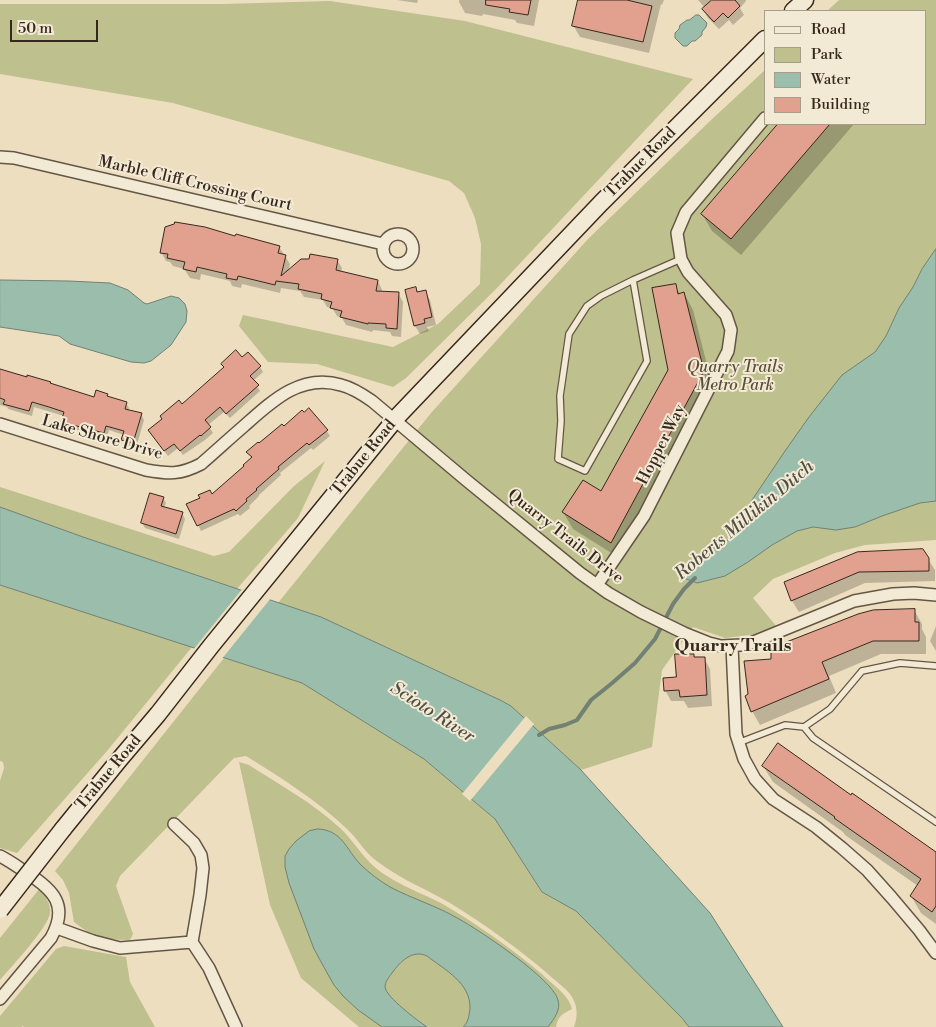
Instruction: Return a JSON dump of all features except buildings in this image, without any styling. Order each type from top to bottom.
[{"type":"main road","points":[[794,10],[804,0]]},
{"type":"main road","name":"Trabue Road","points":[[0,910],[63,829],[158,714],[394,420],[601,203],[764,40]]},
{"type":"street","name":"Hopper Way","points":[[597,585],[644,516],[728,351],[731,330],[726,315],[688,272],[681,259],[677,233],[686,212],[764,119]]},
{"type":"street","name":"Marble Cliff Crossing Court","points":[[0,157],[14,158],[384,244]]},
{"type":"street","name":"Lake Shore Drive","points":[[0,424],[146,470],[166,474],[184,471],[201,464],[270,402],[294,388],[312,382],[331,382],[349,387],[372,401],[394,420]]},
{"type":"street","name":"Quarry Trails Drive","points":[[394,420],[580,573],[641,612],[709,643],[721,646],[751,643],[854,601],[873,596],[914,593],[936,595]]},
{"type":"street","points":[[732,646],[736,734],[744,759],[755,779],[773,799],[816,827],[867,870],[934,947]]},
{"type":"street","points":[[174,824],[194,843],[201,855],[203,868],[192,942],[209,968],[236,1027]]},
{"type":"street","points":[[0,856],[42,883],[54,895],[59,911],[56,928],[50,938],[0,999]]},
{"type":"street","points":[[56,928],[120,948],[192,942]]},
{"type":"lane","points":[[633,280],[647,361],[585,471],[558,459],[561,421],[560,396],[569,334],[587,306],[601,296],[633,280],[681,259]]},
{"type":"lane","points":[[738,743],[785,725],[804,727],[830,709],[862,671],[900,663],[936,666]]},
{"type":"lane","points":[[804,727],[813,738],[936,822]]},
{"type":"green space","name":"Quarry Trails Metro Park","points":[[839,0],[936,0],[936,540],[865,545],[835,553],[773,579],[753,598],[777,627],[759,634],[725,638],[693,627],[662,670],[652,747],[581,770],[511,706],[321,617],[278,603],[431,413],[588,239],[764,71],[764,125],[926,125],[926,10],[828,10]]},
{"type":"green space","points":[[330,1],[465,21],[693,79],[496,289],[406,378],[393,387],[317,364],[268,362],[239,326],[243,315],[393,347],[438,324],[480,284],[481,244],[475,218],[464,193],[449,181],[173,103],[0,74],[0,4],[222,4]]},
{"type":"green space","points":[[325,461],[298,518],[237,589],[0,507],[0,487],[214,556],[229,552],[294,486]]},
{"type":"green space","points":[[0,585],[192,647],[107,751],[17,853],[0,848],[0,781],[4,768],[3,762],[0,761]]},
{"type":"green space","points":[[224,658],[302,683],[424,759],[495,819],[542,892],[576,911],[689,1027],[574,1027],[577,1011],[572,997],[563,986],[537,964],[463,911],[386,868],[373,858],[351,833],[323,808],[246,756],[234,758],[120,876],[116,886],[133,934],[130,940],[101,939],[74,922],[69,893],[63,880],[55,871]]},
{"type":"green space","points":[[239,762],[249,765],[319,810],[340,828],[379,871],[400,884],[441,903],[468,919],[506,946],[560,990],[568,999],[572,1009],[561,1016],[556,1027],[359,1027],[301,978],[270,905]]},
{"type":"green space","points":[[40,888],[50,906],[48,920],[0,980],[0,938]]},
{"type":"green space","points":[[64,946],[126,957],[130,982],[155,1027],[0,1027],[0,1016],[56,949]]},
{"type":"water","points":[[699,15],[707,23],[706,27],[702,35],[695,41],[692,41],[687,46],[683,46],[675,38],[675,33],[680,25]]},
{"type":"water","points":[[936,249],[936,501],[920,503],[855,527],[836,530],[813,527],[797,531],[725,576],[697,583],[684,578],[700,555],[731,538],[748,506],[785,451],[842,375],[875,352],[886,336],[899,308],[922,269]]},
{"type":"water","points":[[0,280],[110,283],[128,290],[147,304],[171,296],[179,298],[185,304],[187,311],[186,322],[171,345],[151,361],[144,363],[131,362],[70,344],[59,336],[0,327]]},
{"type":"water","name":"Scioto River","points":[[0,507],[321,617],[511,706],[581,770],[710,913],[783,1027],[689,1027],[576,911],[542,892],[495,819],[424,759],[302,683],[0,585]]},
{"type":"water","points":[[318,829],[333,833],[343,841],[360,864],[382,882],[459,919],[498,944],[530,968],[553,991],[558,1000],[558,1011],[548,1027],[463,1027],[469,1017],[470,1009],[469,1000],[462,984],[449,972],[422,954],[411,955],[403,961],[388,978],[385,987],[396,1002],[427,1027],[382,1027],[358,1010],[334,985],[314,949],[289,883],[285,867],[285,856],[289,849],[309,831]]},
{"type":"pier","points":[[243,588],[271,598],[221,660],[193,650]]},
{"type":"pier","points":[[526,716],[534,724],[470,801],[462,794]]},
{"type":"waterway","name":"Roberts Millikin Ditch","points":[[539,735],[549,729],[577,720],[591,700],[635,663],[655,639],[673,604],[695,578]]},
{"type":"district","name":"Quarry Trails","points":[[733,647]]}]
